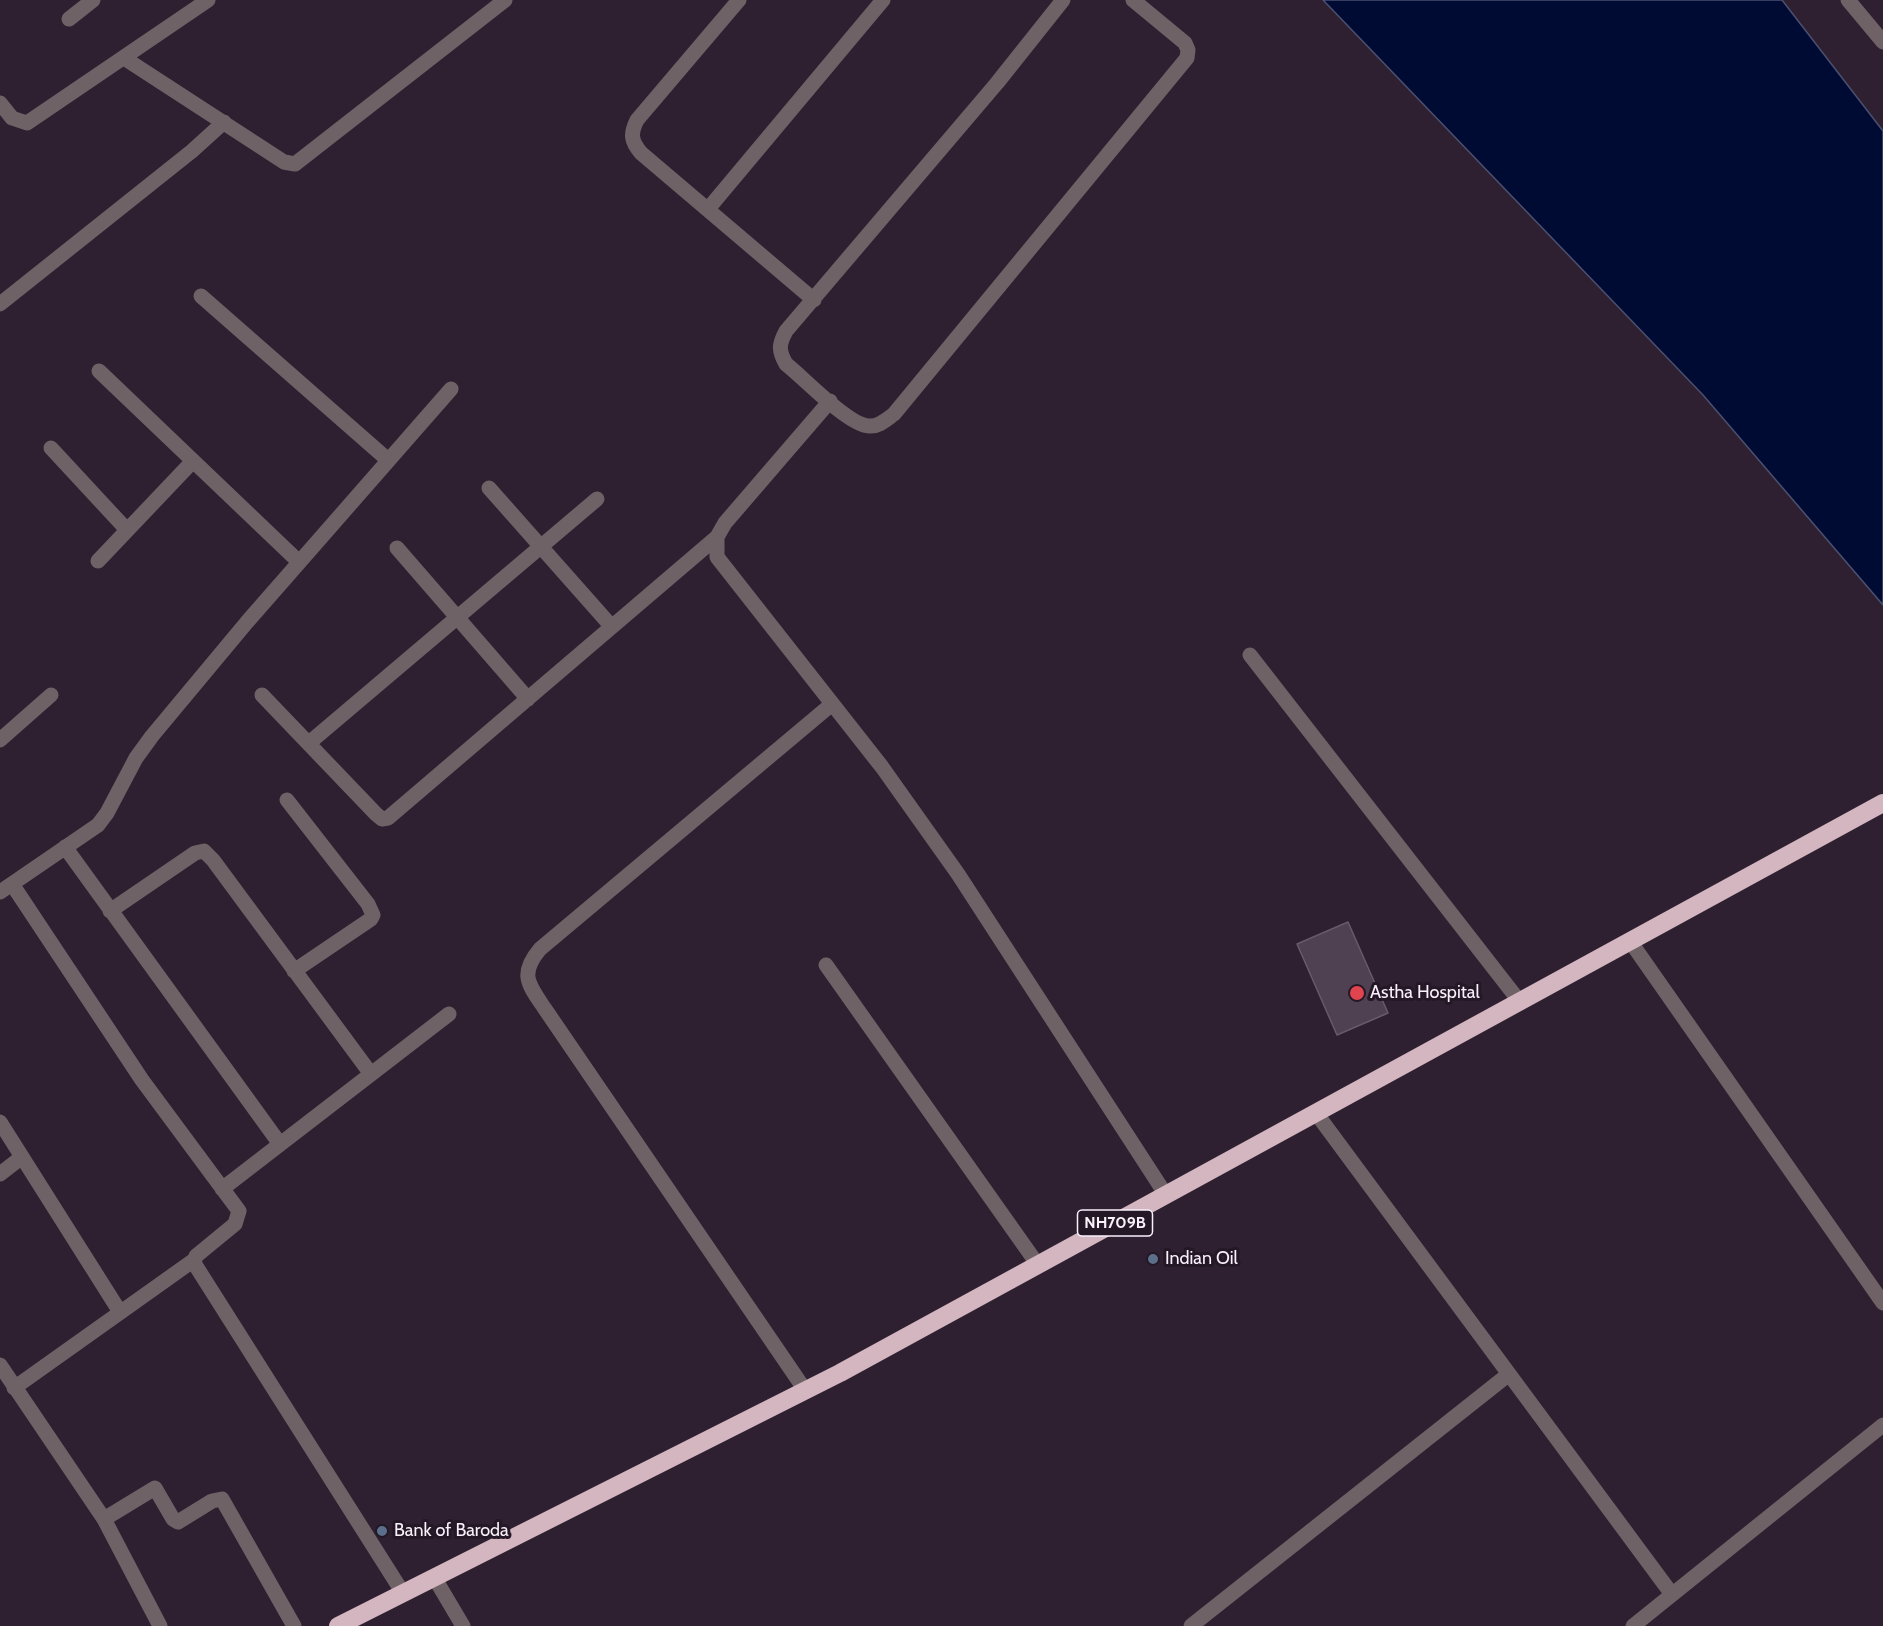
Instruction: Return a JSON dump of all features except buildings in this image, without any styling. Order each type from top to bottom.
[{"type":"highway","name":"NH709B","points":[[338,1626],[805,1390],[1883,803]]},
{"type":"street","points":[[69,19],[93,0]]},
{"type":"street","points":[[0,103],[12,118],[27,123],[208,0]]},
{"type":"street","points":[[124,58],[284,162],[294,164],[301,161],[505,0]]},
{"type":"street","points":[[739,0],[637,120],[632,130],[632,142],[641,153],[814,300]]},
{"type":"street","points":[[708,209],[883,0]]},
{"type":"street","points":[[1063,0],[997,83],[786,331],[779,345],[780,354],[786,364],[853,421],[869,426],[882,423],[894,414],[1187,58],[1188,50],[1185,43],[1133,0]]},
{"type":"street","points":[[1848,0],[1883,42]]},
{"type":"street","points":[[0,304],[192,151],[224,122]]},
{"type":"street","points":[[201,296],[388,460]]},
{"type":"street","points":[[99,371],[299,562]]},
{"type":"street","points":[[14,1388],[194,1260],[238,1217],[239,1211],[141,1080],[6,888],[98,825],[107,813],[135,758],[152,736],[299,562],[451,389]]},
{"type":"street","points":[[262,695],[376,814],[382,819],[388,818],[717,537],[725,523],[830,401]]},
{"type":"street","points":[[51,448],[128,530]]},
{"type":"street","points":[[98,561],[193,460]]},
{"type":"street","points":[[489,488],[612,627]]},
{"type":"street","points":[[309,743],[597,499]]},
{"type":"street","points":[[717,537],[717,557],[724,568],[882,766],[993,926],[1166,1195]]},
{"type":"street","points":[[397,548],[528,699]]},
{"type":"street","points":[[1250,655],[1520,1002]]},
{"type":"street","points":[[0,740],[51,695]]},
{"type":"street","points":[[805,1390],[544,1009],[531,988],[526,974],[529,962],[540,949],[832,704]]},
{"type":"street","points":[[287,800],[368,904],[373,915],[371,919],[294,971]]},
{"type":"street","points":[[64,847],[280,1144]]},
{"type":"street","points":[[110,911],[195,853],[204,851],[213,860],[371,1074]]},
{"type":"street","points":[[1630,941],[1883,1303]]},
{"type":"street","points":[[826,965],[1038,1265]]},
{"type":"street","points":[[222,1189],[449,1014]]},
{"type":"street","points":[[1316,1113],[1671,1593]]},
{"type":"street","points":[[0,1122],[120,1312]]},
{"type":"street","points":[[0,1174],[22,1157]]},
{"type":"street","points":[[194,1260],[403,1593]]},
{"type":"street","points":[[0,1365],[104,1519],[160,1626]]},
{"type":"street","points":[[1191,1626],[1509,1374]]},
{"type":"street","points":[[1633,1626],[1671,1593],[1883,1425]]},
{"type":"street","points":[[104,1519],[155,1488],[173,1519],[178,1522],[212,1501],[222,1499],[294,1626]]},
{"type":"street","points":[[434,1577],[463,1626]]},
{"type":"water","points":[[1323,0],[1782,0],[1883,131],[1883,605],[1703,395]]},
{"type":"place","name":"Astha Hospital","points":[[1357,993]]},
{"type":"place","name":"Indian Oil","points":[[1153,1259]]},
{"type":"place","name":"Bank of Baroda","points":[[382,1531]]}]
